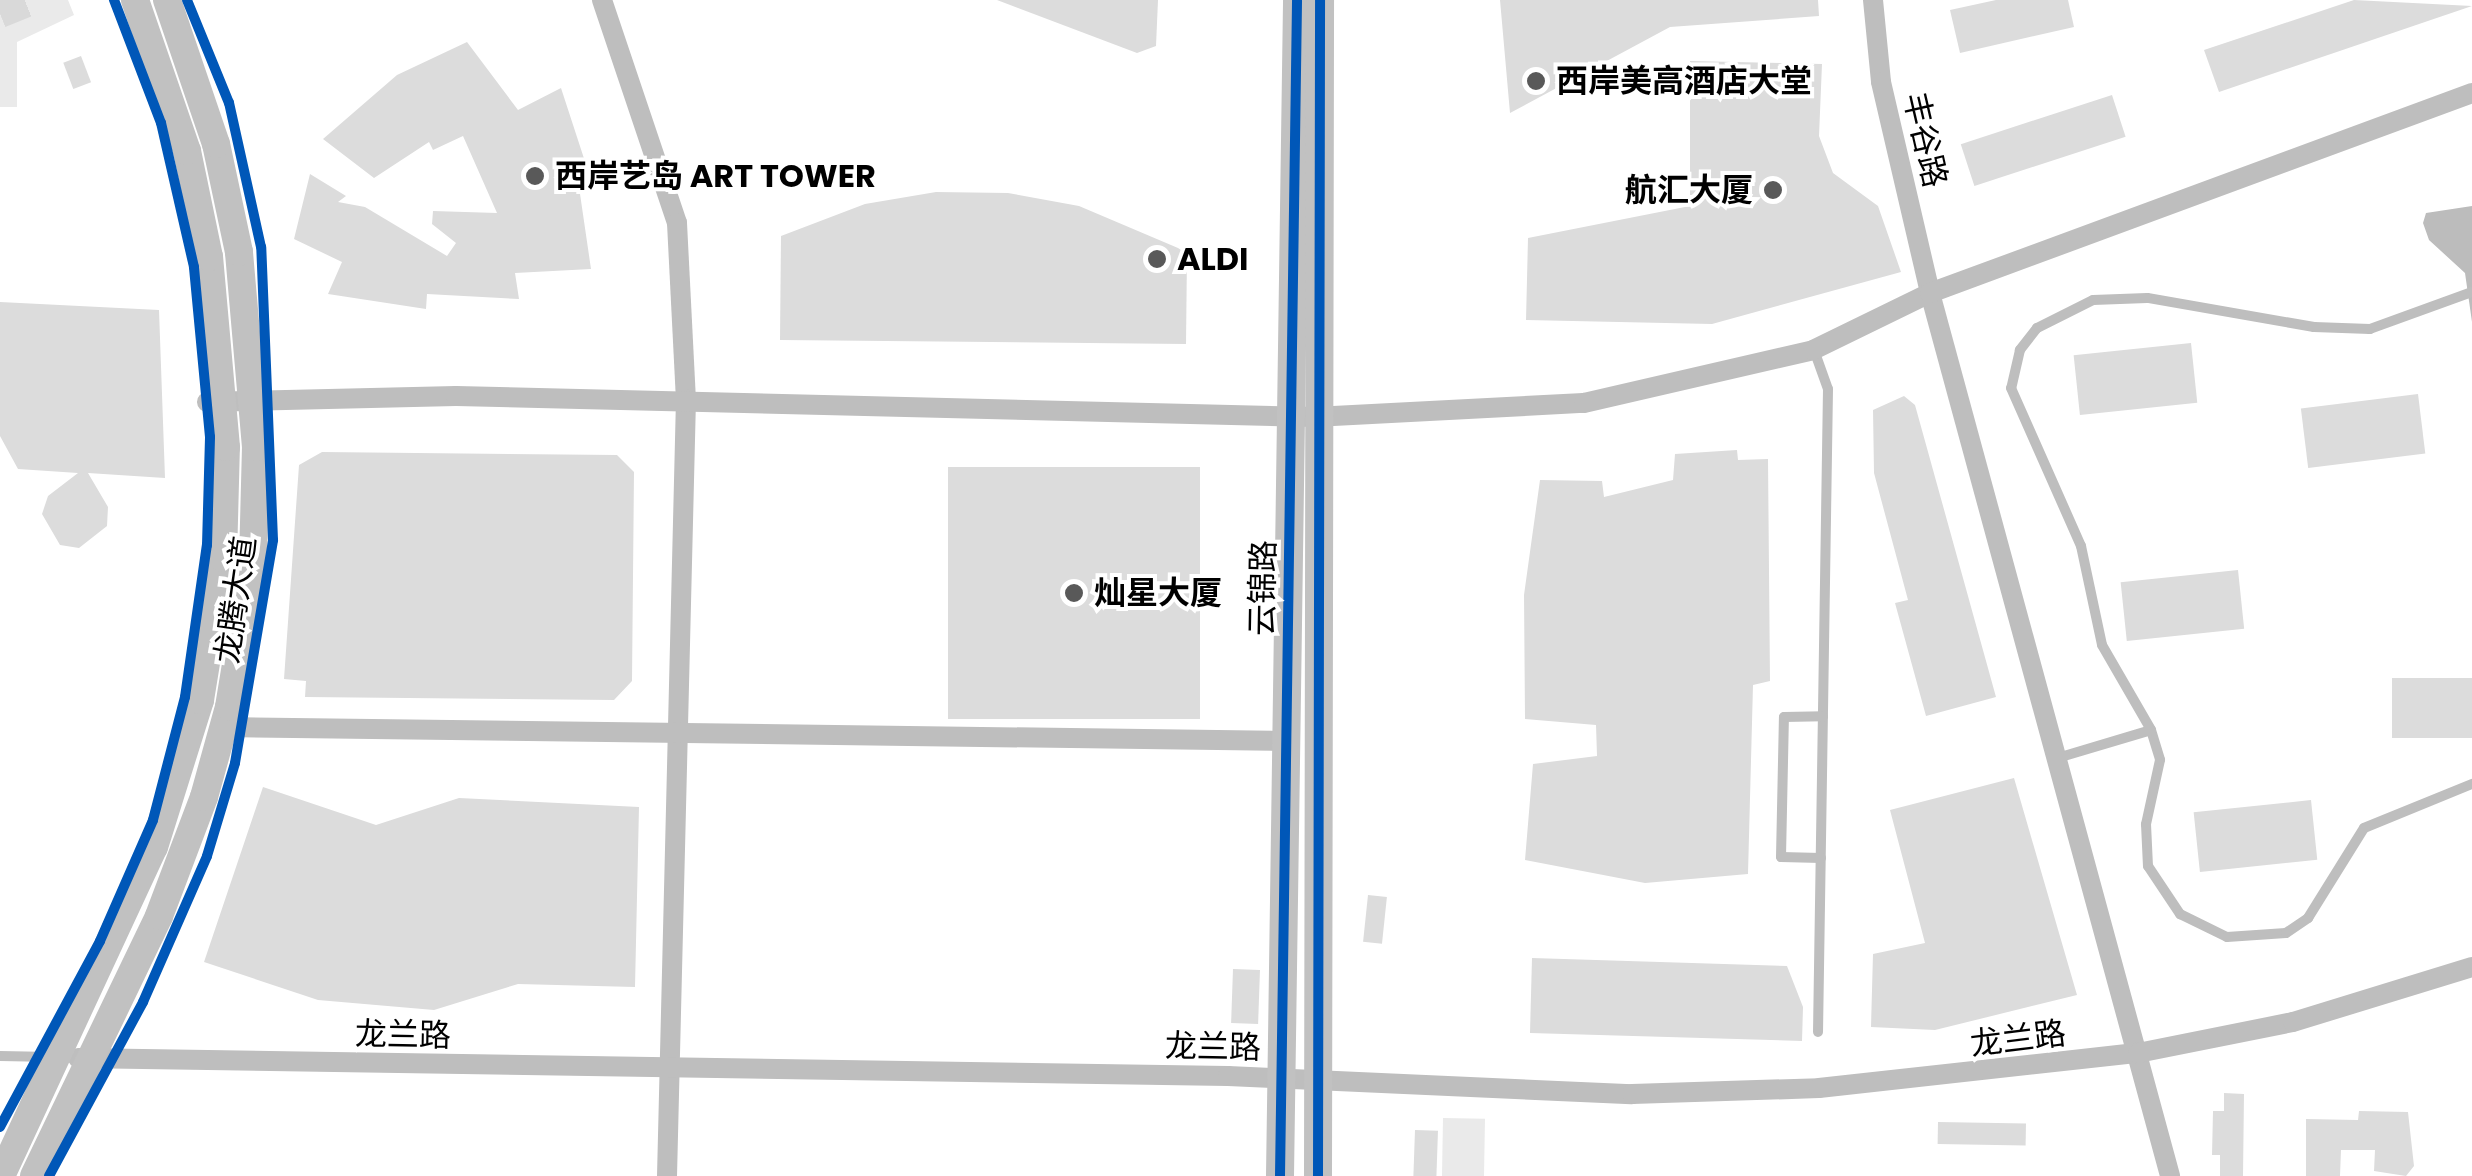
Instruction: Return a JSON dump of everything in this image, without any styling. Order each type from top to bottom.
[{"type":"main road","name":"龙腾大道","points":[[1,1176],[154,847],[200,700],[223,558],[200,206],[135,0]]},
{"type":"main road","name":"龙腾大道","points":[[34,1176],[165,901],[224,727],[253,561],[254,399],[230,200],[167,0]]},
{"type":"main road","name":"云锦路","points":[[1297,0],[1302,417],[1320,1079],[1318,1176]]},
{"type":"main road","name":"云锦路","points":[[1280,1176],[1286,742],[1320,0]]},
{"type":"street","points":[[602,0],[677,223],[686,399],[667,1176]]},
{"type":"street","name":"丰谷路","points":[[1872,0],[1881,82],[1930,293],[2053,759],[2138,1053]]},
{"type":"street","points":[[215,402],[686,399],[1302,417],[1584,403],[1813,350],[1930,293],[2472,93]]},
{"type":"street","points":[[224,727],[1286,742]]},
{"type":"street","name":"龙兰路","points":[[60,1056],[90,1060],[1283,1078],[1632,1094],[1782,1089],[2138,1053],[2293,1022],[2472,968]]},
{"type":"street","points":[[2138,1053],[2170,1176]]},
{"type":"lane","points":[[2468,294],[2396,323],[2342,329],[2125,296],[2061,310],[2020,350],[2015,398],[2081,546],[2102,645],[2152,730],[2160,760],[2146,824],[2148,866],[2180,914],[2227,938],[2286,933],[2308,918],[2364,828],[2472,784]]},
{"type":"lane","points":[[1813,350],[1828,389],[1818,1032]]},
{"type":"lane","points":[[1821,858],[1781,857],[1784,717],[1823,716]]},
{"type":"lane","points":[[2053,759],[2152,730]]},
{"type":"lane","points":[[0,1056],[60,1056]]},
{"type":"shaded area","points":[[0,0],[68,0],[74,15],[17,42],[17,107],[0,107]]},
{"type":"shaded area","points":[[2472,206],[2472,322],[2465,273],[2429,240],[2423,223],[2426,213]]},
{"type":"shaded area","points":[[1443,1118],[1485,1119],[1484,1176],[1442,1176]]},
{"type":"building","points":[[997,0],[1158,0],[1156,46],[1137,53]]},
{"type":"building","name":"西岸美高酒店大堂","points":[[1500,0],[1818,0],[1819,16],[1670,27],[1510,113]]},
{"type":"building","points":[[1996,0],[2068,0],[2074,27],[1960,53],[1950,10]]},
{"type":"building","points":[[2354,0],[2472,6],[2219,92],[2204,50]]},
{"type":"building","name":"西岸艺岛 ART TOWER","points":[[467,42],[518,110],[561,88],[592,183],[579,187],[591,269],[515,273],[519,299],[427,294],[426,309],[328,294],[342,262],[294,239],[310,174],[346,196],[338,202],[365,207],[447,256],[456,243],[432,224],[433,211],[497,213],[463,136],[433,150],[429,142],[374,178],[323,139],[397,75]]},
{"type":"building","points":[[81,56],[91,82],[73,89],[63,63]]},
{"type":"building","name":"航汇大厦","points":[[1690,61],[1822,64],[1819,136],[1833,173],[1878,206],[1901,272],[1712,324],[1526,320],[1528,238],[1690,206]]},
{"type":"building","points":[[2112,95],[2126,137],[1974,186],[1961,144]]},
{"type":"building","points":[[936,192],[1008,193],[1079,206],[1178,248],[1187,254],[1186,344],[780,340],[781,236],[865,204]]},
{"type":"building","points":[[0,302],[159,310],[165,478],[88,473],[108,507],[107,526],[79,548],[60,545],[42,514],[48,496],[78,473],[18,469],[0,436]]},
{"type":"building","points":[[2191,343],[2197,403],[2080,415],[2074,355]]},
{"type":"building","points":[[2418,394],[2425,454],[2308,468],[2301,408]]},
{"type":"building","points":[[1904,396],[1915,405],[1996,697],[1926,716],[1895,603],[1908,600],[1874,473],[1873,410]]},
{"type":"building","points":[[1737,450],[1738,460],[1768,459],[1770,681],[1753,685],[1748,874],[1645,883],[1525,860],[1533,764],[1597,756],[1596,725],[1525,719],[1524,595],[1540,480],[1602,481],[1604,497],[1673,480],[1675,454]]},
{"type":"building","points":[[322,452],[617,455],[634,472],[632,681],[614,700],[305,697],[306,681],[284,679],[299,465]]},
{"type":"building","name":"灿星大厦","points":[[948,467],[1200,467],[1200,719],[948,719]]},
{"type":"building","points":[[2238,570],[2244,629],[2127,641],[2121,582]]},
{"type":"building","points":[[2392,678],[2472,678],[2472,738],[2392,738]]},
{"type":"building","points":[[2014,778],[2077,995],[1935,1030],[1871,1027],[1873,954],[1925,943],[1890,810]]},
{"type":"building","points":[[263,787],[376,825],[459,798],[639,807],[635,987],[518,984],[434,1010],[318,1000],[204,962]]},
{"type":"building","points":[[2311,800],[2317,860],[2200,872],[2194,812]]},
{"type":"building","points":[[1368,895],[1387,897],[1382,944],[1363,942]]},
{"type":"building","points":[[1532,958],[1787,966],[1803,1007],[1802,1041],[1530,1033]]},
{"type":"building","points":[[1233,969],[1260,970],[1258,1024],[1231,1023]]},
{"type":"building","points":[[2224,1093],[2244,1094],[2243,1176],[2220,1176],[2220,1155],[2212,1155],[2213,1111],[2224,1111]]},
{"type":"building","points":[[2359,1111],[2408,1112],[2414,1166],[2406,1176],[2374,1171],[2375,1150],[2341,1150],[2340,1176],[2306,1176],[2306,1119],[2358,1120]]},
{"type":"building","points":[[1938,1122],[2026,1124],[2026,1146],[1938,1144]]},
{"type":"building","points":[[1415,1130],[1438,1131],[1436,1176],[1413,1176]]},
{"type":"tunnel","points":[[0,14],[35,0]]},
{"type":"cycle path","points":[[0,1127],[100,941],[153,820],[185,697],[207,545],[210,437],[194,267],[161,123],[114,0]]},
{"type":"cycle path","points":[[49,1176],[143,1002],[207,856],[235,763],[273,540],[261,247],[229,103],[187,0]]},
{"type":"cycle path","points":[[1280,1176],[1297,0]]},
{"type":"cycle path","points":[[1318,1176],[1320,0]]},
{"type":"place","name":"西岸美高酒店大堂","points":[[1536,81]]},
{"type":"place","name":"西岸艺岛 ART TOWER","points":[[535,176]]},
{"type":"place","name":"航汇大厦","points":[[1773,190]]},
{"type":"place","name":"ALDI","points":[[1157,259]]},
{"type":"place","name":"灿星大厦","points":[[1074,593]]}]
